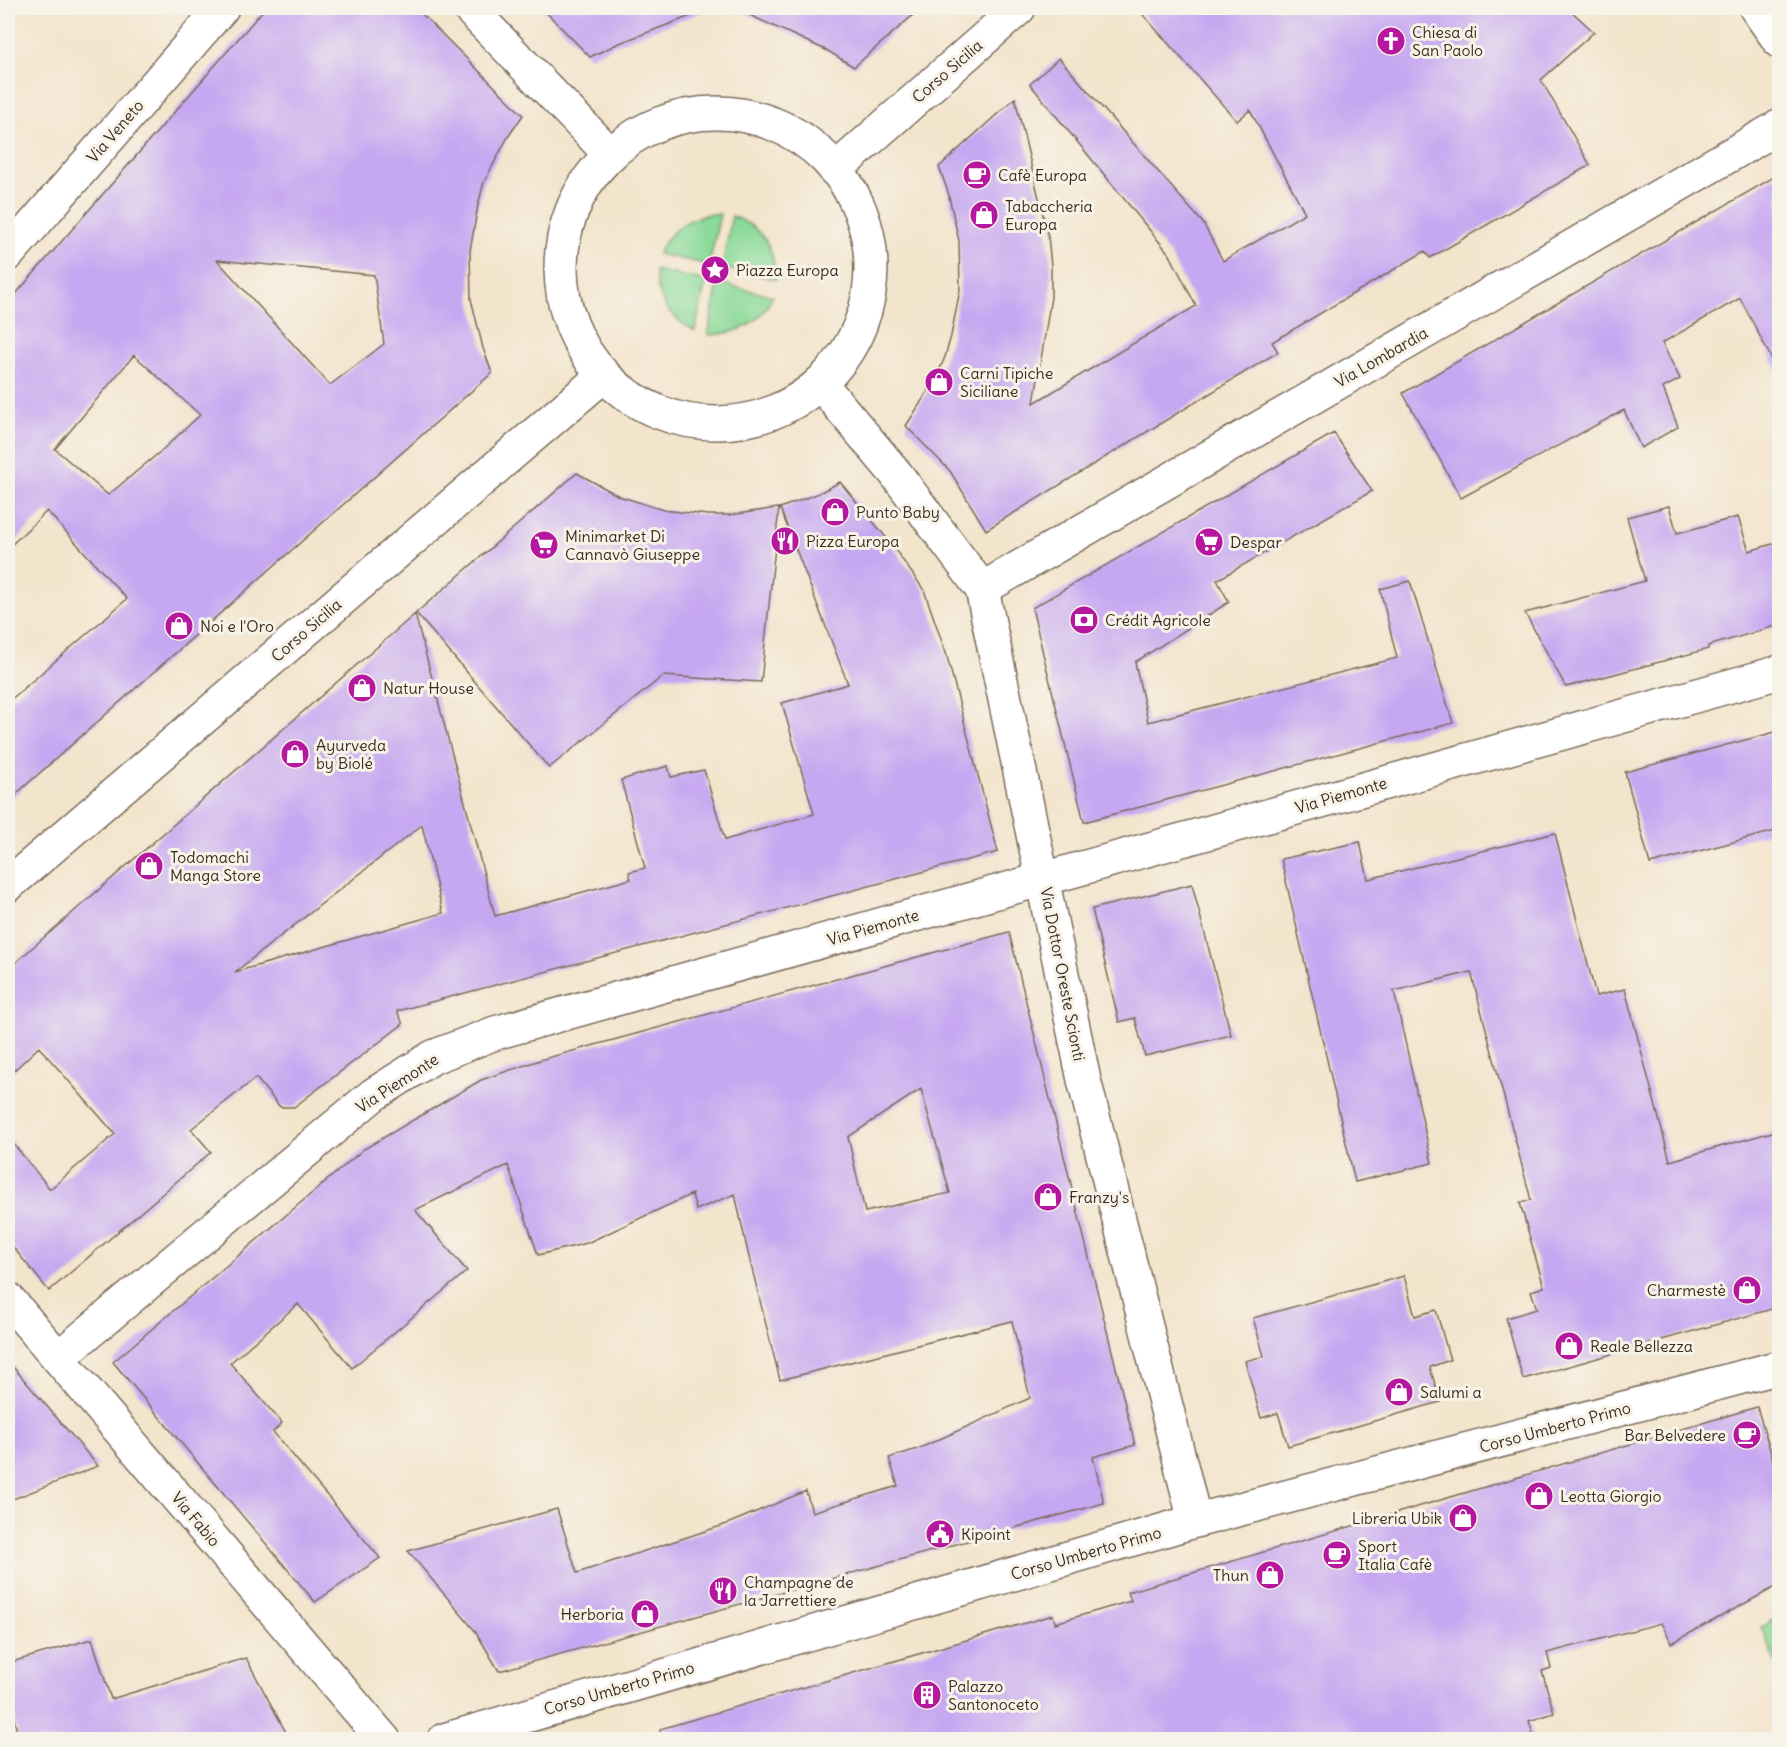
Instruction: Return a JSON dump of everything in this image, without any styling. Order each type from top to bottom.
[{"type":"street","name":"Via Veneto","points":[[8,254],[222,8]]},
{"type":"street","points":[[470,8],[610,154]]},
{"type":"street","name":"Corso Sicilia","points":[[836,170],[1019,8]]},
{"type":"street","points":[[1756,8],[1779,42]]},
{"type":"street","points":[[726,113],[767,121],[804,141],[836,170],[854,198],[866,229],[870,263],[868,296],[859,328],[848,348],[820,383],[788,406],[770,413],[750,420],[711,423],[671,417],[635,400],[603,375],[579,342],[565,304],[560,263],[567,223],[584,185],[610,154],[644,130],[683,116],[726,113]]},
{"type":"street","name":"Via Lombardia","points":[[982,589],[1779,126]]},
{"type":"street","name":"Corso Sicilia","points":[[8,885],[603,375]]},
{"type":"street","name":"Via Dottor Oreste Scionti","points":[[820,383],[879,454],[982,589],[1084,1080],[1195,1521]]},
{"type":"street","name":"Via Piemonte","points":[[58,1358],[373,1095],[433,1057],[495,1033],[1779,672]]},
{"type":"street","name":"Via Fabio","points":[[8,1299],[384,1740]]},
{"type":"street","name":"Corso Umberto Primo","points":[[444,1740],[1195,1521],[1779,1367]]},
{"type":"green space","points":[[709,214],[720,214],[709,265],[658,254],[667,239],[678,228]]},
{"type":"green space","points":[[732,216],[752,226],[765,240],[773,257],[776,279],[722,268]]},
{"type":"green space","points":[[655,270],[706,281],[695,331],[678,320],[666,307],[658,290]]},
{"type":"green space","points":[[718,283],[773,296],[761,314],[747,326],[729,333],[708,335]]},
{"type":"green space","points":[[1779,1616],[1779,1669],[1761,1627]]},
{"type":"building","points":[[265,8],[416,8],[523,115],[508,137],[484,182],[470,251],[471,299],[483,348],[492,373],[8,801],[8,702],[127,599],[47,511],[8,548],[8,303]],"holes":[[[217,260],[374,275],[384,344],[330,385]],[[134,355],[200,415],[108,495],[55,449]]]},
{"type":"building","points":[[542,8],[703,8],[704,11],[617,44],[590,57]]},
{"type":"building","points":[[734,8],[921,8],[854,67],[828,51]]},
{"type":"building","points":[[1137,8],[1568,8],[1594,32],[1541,80],[1590,165],[1430,258],[1425,251],[1272,342],[1278,352],[986,530],[950,471],[906,426],[935,380],[945,357],[960,290],[959,241],[948,192],[939,167],[1015,98],[1048,236],[1051,266],[1051,297],[1034,403],[1196,306],[1170,255],[1030,84],[1059,58],[1203,223],[1223,261],[1305,213],[1250,110],[1237,121]]},
{"type":"building","points":[[1779,174],[1779,373],[1740,298],[1662,343],[1680,379],[1663,388],[1678,427],[1641,448],[1624,410],[1461,498],[1403,393]]},
{"type":"building","points":[[1334,433],[1372,491],[1217,580],[1229,602],[1135,662],[1148,722],[1397,658],[1380,589],[1410,581],[1453,723],[1084,822],[1032,608]]},
{"type":"building","points":[[577,473],[619,496],[663,510],[729,515],[779,508],[761,682],[663,676],[549,768],[416,613]]},
{"type":"building","points":[[840,482],[889,541],[924,590],[947,656],[998,852],[397,1011],[403,1024],[294,1107],[280,1107],[256,1078],[191,1129],[211,1152],[49,1291],[8,1241],[8,1137],[50,1189],[115,1134],[39,1047],[8,1076],[8,969],[415,614],[495,916],[631,879],[629,872],[645,868],[621,780],[668,766],[671,777],[704,770],[725,840],[814,814],[782,703],[848,684],[780,508]],"holes":[[[422,825],[443,913],[235,972]]]},
{"type":"building","points":[[1669,506],[1677,533],[1738,517],[1749,551],[1779,542],[1779,625],[1708,646],[1708,649],[1566,687],[1525,613],[1645,581],[1627,517]]},
{"type":"building","points":[[1779,731],[1779,830],[1650,864],[1625,772]]},
{"type":"building","points":[[1555,833],[1596,996],[1625,989],[1670,1161],[1779,1130],[1779,1307],[1523,1379],[1506,1318],[1537,1309],[1531,1291],[1544,1287],[1520,1203],[1531,1200],[1471,972],[1394,991],[1432,1163],[1355,1182],[1281,859],[1360,842],[1368,879]]},
{"type":"building","points":[[1192,884],[1231,1035],[1145,1056],[1135,1018],[1119,1022],[1092,909]]},
{"type":"building","points":[[1009,932],[1135,1445],[1093,1457],[1104,1503],[499,1671],[476,1632],[408,1551],[557,1509],[577,1573],[727,1524],[806,1491],[812,1512],[898,1486],[889,1458],[920,1448],[1030,1398],[1012,1321],[780,1380],[735,1194],[696,1210],[692,1194],[587,1243],[538,1255],[508,1165],[415,1210],[467,1271],[352,1368],[298,1304],[230,1363],[282,1423],[273,1432],[380,1558],[315,1602],[113,1362],[364,1149],[481,1080],[540,1060]],"holes":[[[921,1089],[950,1193],[865,1212],[848,1137]]]},
{"type":"building","points":[[1404,1276],[1415,1316],[1436,1310],[1450,1360],[1430,1367],[1440,1402],[1288,1446],[1278,1413],[1261,1418],[1245,1361],[1264,1356],[1253,1318]]},
{"type":"building","points":[[8,1361],[98,1466],[8,1501]]},
{"type":"building","points":[[1757,1407],[1779,1479],[1779,1585],[1672,1643],[1661,1623],[1547,1653],[1551,1668],[1542,1671],[1554,1713],[1529,1721],[1535,1740],[661,1740],[660,1729],[1053,1615],[1055,1623],[1131,1601],[1128,1592]]},
{"type":"building","points":[[92,1639],[111,1699],[246,1658],[290,1740],[19,1740],[8,1693],[8,1663]]},
{"type":"place","name":"Chiesa di San Paolo","points":[[1391,41]]},
{"type":"place","name":"Cafè Europa","points":[[977,175]]},
{"type":"place","name":"Tabaccheria Europa","points":[[984,215]]},
{"type":"place","name":"Piazza Europa","points":[[715,270]]},
{"type":"place","name":"Carni Tipiche Siciliane","points":[[939,382]]},
{"type":"place","name":"Punto Baby","points":[[835,512]]},
{"type":"place","name":"Pizza Europa","points":[[785,541]]},
{"type":"place","name":"Despar","points":[[1209,542]]},
{"type":"place","name":"Minimarket Di Cannavò Giuseppe","points":[[544,545]]},
{"type":"place","name":"Crédit Agricole","points":[[1084,620]]},
{"type":"place","name":"Noi e l'Oro","points":[[179,626]]},
{"type":"place","name":"Natur House","points":[[362,688]]},
{"type":"place","name":"Ayurveda by Biolé","points":[[295,754]]},
{"type":"place","name":"Todomachi Manga Store","points":[[149,866]]},
{"type":"place","name":"Franzy's","points":[[1048,1197]]},
{"type":"place","name":"Charmestè","points":[[1747,1290]]},
{"type":"place","name":"Reale Bellezza","points":[[1569,1346]]},
{"type":"place","name":"Salumi a","points":[[1399,1392]]},
{"type":"place","name":"Bar Belvedere","points":[[1747,1435]]},
{"type":"place","name":"Leotta Giorgio","points":[[1539,1496]]},
{"type":"place","name":"Libreria Ubik","points":[[1463,1518]]},
{"type":"place","name":"Kipoint","points":[[940,1534]]},
{"type":"place","name":"Sport Italia Cafè","points":[[1337,1555]]},
{"type":"place","name":"Thun","points":[[1270,1575]]},
{"type":"place","name":"Champagne de la Jarrettiere","points":[[723,1591]]},
{"type":"place","name":"Herboria","points":[[645,1614]]},
{"type":"place","name":"Palazzo Santonoceto","points":[[927,1695]]}]
